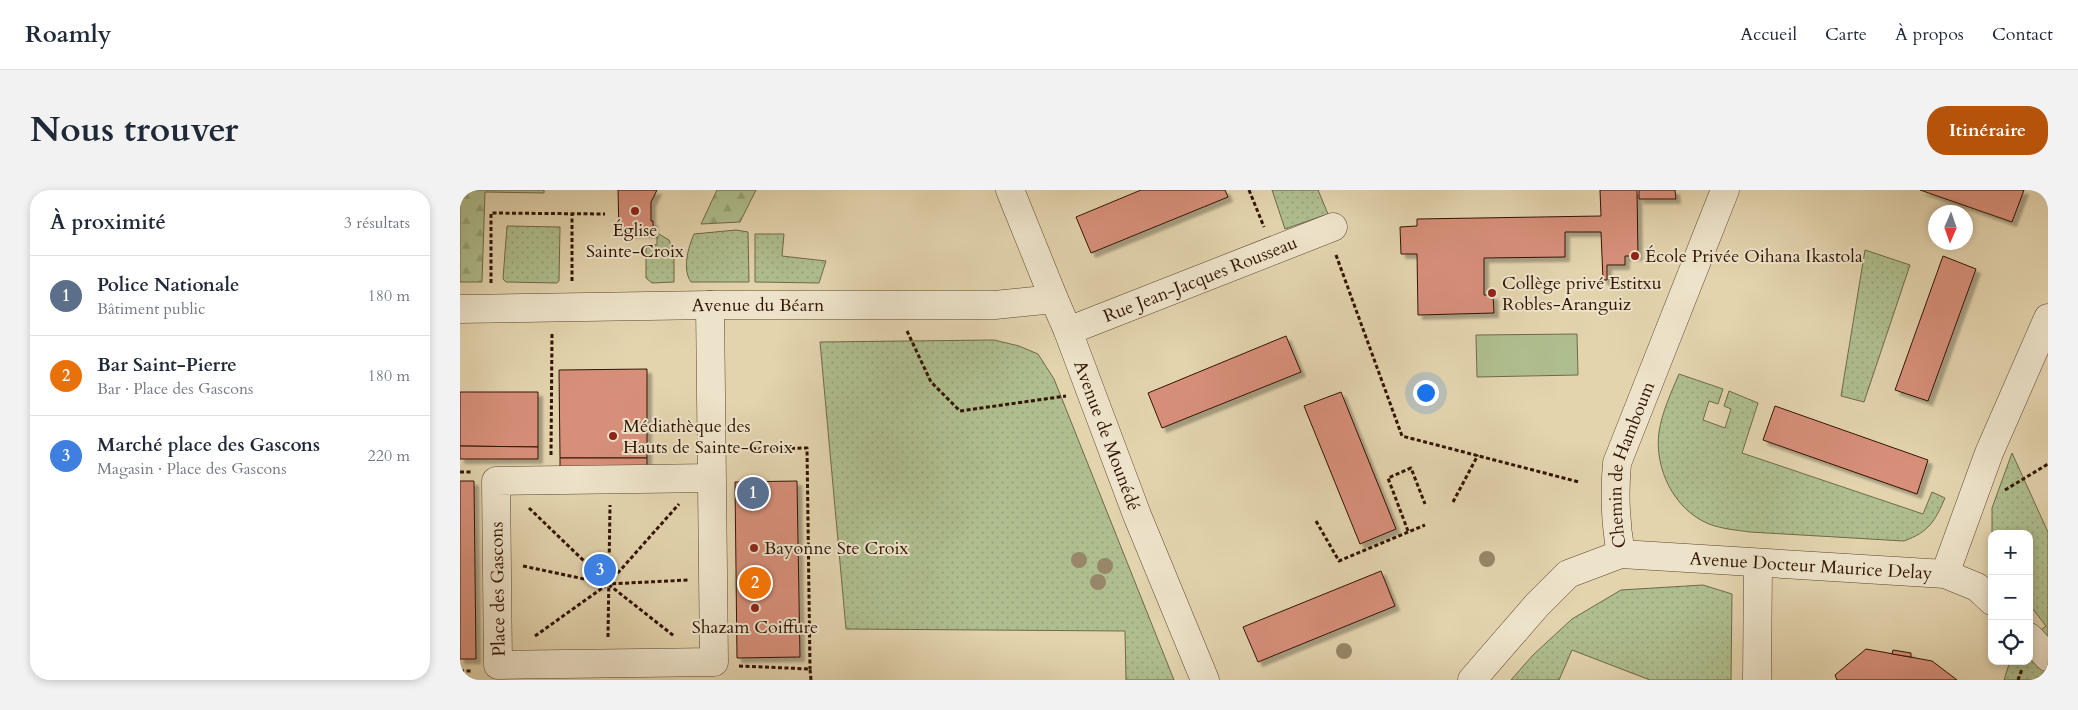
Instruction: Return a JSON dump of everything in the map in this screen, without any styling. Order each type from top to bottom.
[{"type":"street","name":"Avenue de Mounédé","points":[[1010,190],[1068,331],[1137,515],[1205,680]]},
{"type":"street","name":"Chemin de Hamboum","points":[[1472,680],[1537,605],[1568,574],[1621,554],[1616,527],[1614,495],[1617,463],[1725,190]]},
{"type":"street","name":"Rue Jean-Jacques Rousseau","points":[[1068,331],[1274,250],[1334,239]]},
{"type":"street","name":"Avenue du Béarn","points":[[460,309],[995,305],[1054,299]]},
{"type":"street","points":[[710,306],[714,662]]},
{"type":"street","points":[[1945,574],[1989,453],[2048,318]]},
{"type":"street","name":"Place des Gascons","points":[[712,478],[496,481],[498,665],[714,662]]},
{"type":"street","name":"Avenue Docteur Maurice Delay","points":[[1621,554],[1945,574],[1977,588],[1988,598]]},
{"type":"street","points":[[1757,680],[1758,563]]},
{"type":"street","points":[[2033,641],[2048,657]]},
{"type":"path","points":[[1249,190],[1274,250]]},
{"type":"path","points":[[490,290],[491,213],[605,214]]},
{"type":"path","points":[[572,214],[572,289]]},
{"type":"path","points":[[1334,239],[1402,436],[1579,482]]},
{"type":"path","points":[[907,330],[931,382],[960,411],[1066,396]]},
{"type":"path","points":[[551,480],[552,333]]},
{"type":"path","points":[[712,449],[807,448],[811,680]]},
{"type":"path","points":[[1453,502],[1478,456]]},
{"type":"path","points":[[1996,493],[2048,464]]},
{"type":"path","points":[[1408,531],[1388,478],[1411,468],[1425,504]]},
{"type":"path","points":[[532,639],[608,584],[696,485],[712,478]]},
{"type":"path","points":[[608,664],[610,480]]},
{"type":"path","points":[[527,506],[608,584],[675,636]]},
{"type":"path","points":[[1316,521],[1339,561],[1425,525]]},
{"type":"path","points":[[497,563],[508,562],[608,584],[713,578]]},
{"type":"path","points":[[714,662],[725,666],[810,670]]},
{"type":"path","points":[[460,671],[483,671],[498,665]]},
{"type":"green space","points":[[460,190],[544,190],[544,193],[485,192],[482,282],[460,282]]},
{"type":"green space","points":[[717,190],[756,190],[740,222],[701,224]]},
{"type":"green space","points":[[1272,190],[1318,190],[1328,214],[1285,229]]},
{"type":"green space","points":[[507,226],[560,227],[559,281],[557,283],[506,282],[503,279]]},
{"type":"green space","points":[[736,230],[748,232],[749,282],[691,282],[686,265],[694,234]]},
{"type":"green space","points":[[657,233],[669,240],[674,253],[674,282],[652,283],[646,278],[646,244],[657,245]]},
{"type":"green space","points":[[755,234],[784,234],[782,256],[826,261],[819,283],[755,282]]},
{"type":"green space","points":[[1865,250],[1910,265],[1864,402],[1841,396]]},
{"type":"green space","points":[[1577,334],[1578,375],[1477,377],[1476,335]]},
{"type":"green space","points":[[994,340],[1019,346],[1038,354],[1054,379],[1174,680],[1126,680],[1125,631],[846,629],[820,342]]},
{"type":"green space","points":[[1679,374],[1723,389],[1718,404],[1709,401],[1703,420],[1725,428],[1731,409],[1724,406],[1729,391],[1758,403],[1742,453],[1923,514],[1932,492],[1945,498],[1938,513],[1925,530],[1913,538],[1904,541],[1750,532],[1719,527],[1697,518],[1676,498],[1669,486],[1663,473],[1658,446],[1660,425]]},
{"type":"green space","points":[[2012,453],[2048,532],[2048,680],[2004,680],[2009,665],[2033,665],[2033,636],[2046,626],[2033,609],[2033,530],[1992,530],[1992,508]]},
{"type":"green space","points":[[1703,585],[1732,594],[1731,680],[1650,680],[1572,650],[1559,680],[1511,680],[1533,655],[1572,619],[1621,590]]},
{"type":"building","name":"Église Sainte-Croix","points":[[618,190],[657,190],[651,202],[653,233],[619,233]]},
{"type":"building","points":[[1141,190],[1225,190],[1228,197],[1091,253],[1076,217]]},
{"type":"building","points":[[1600,190],[1637,190],[1638,256],[1625,256],[1625,265],[1607,265],[1607,280],[1603,280],[1601,232],[1565,232],[1565,257],[1484,258],[1484,295],[1493,295],[1494,313],[1418,315],[1417,254],[1401,254],[1400,227],[1417,226],[1417,219],[1601,216]]},
{"type":"building","points":[[1639,190],[1675,190],[1676,199],[1639,199]]},
{"type":"building","points":[[1920,190],[2024,190],[2012,222],[1973,208],[1973,205],[1963,205]]},
{"type":"building","points":[[1943,256],[1976,269],[1928,401],[1895,390]]},
{"type":"building","points":[[1286,336],[1301,372],[1162,428],[1148,393]]},
{"type":"building","points":[[647,369],[647,458],[560,458],[559,370]]},
{"type":"building","points":[[460,392],[538,392],[538,447],[460,446]]},
{"type":"building","points":[[1341,392],[1396,529],[1360,544],[1304,406]]},
{"type":"building","points":[[1775,406],[1928,460],[1917,494],[1763,440]]},
{"type":"building","points":[[460,446],[538,447],[538,459],[460,459]]},
{"type":"building","points":[[560,458],[647,458],[647,470],[560,472]]},
{"type":"building","points":[[460,481],[474,481],[476,659],[460,659]]},
{"type":"building","points":[[797,481],[800,657],[737,658],[735,482]]},
{"type":"building","points":[[1381,571],[1395,606],[1258,662],[1243,627]]},
{"type":"building","points":[[1866,649],[1932,661],[1957,680],[1837,680],[1835,675]]},
{"type":"building","points":[[1893,650],[1911,653],[1911,657],[1892,654]]},
{"type":"place","name":"Église Sainte-Croix","points":[[635,211]]},
{"type":"place","name":"École Privée Oihana Ikastola","points":[[1635,256]]},
{"type":"place","name":"Collège privé Estitxu Robles-Aranguiz","points":[[1492,293]]},
{"type":"place","name":"Médiathèque des Hauts de Sainte-Croix","points":[[613,436]]},
{"type":"place","name":"Police Nationale","points":[[753,493]]},
{"type":"place","name":"Bayonne Ste Croix","points":[[754,548]]},
{"type":"place","name":"Marché place des Gascons","points":[[600,570]]},
{"type":"place","name":"Bar Saint-Pierre","points":[[755,583]]},
{"type":"place","name":"Shazam Coiffure","points":[[755,608]]}]
